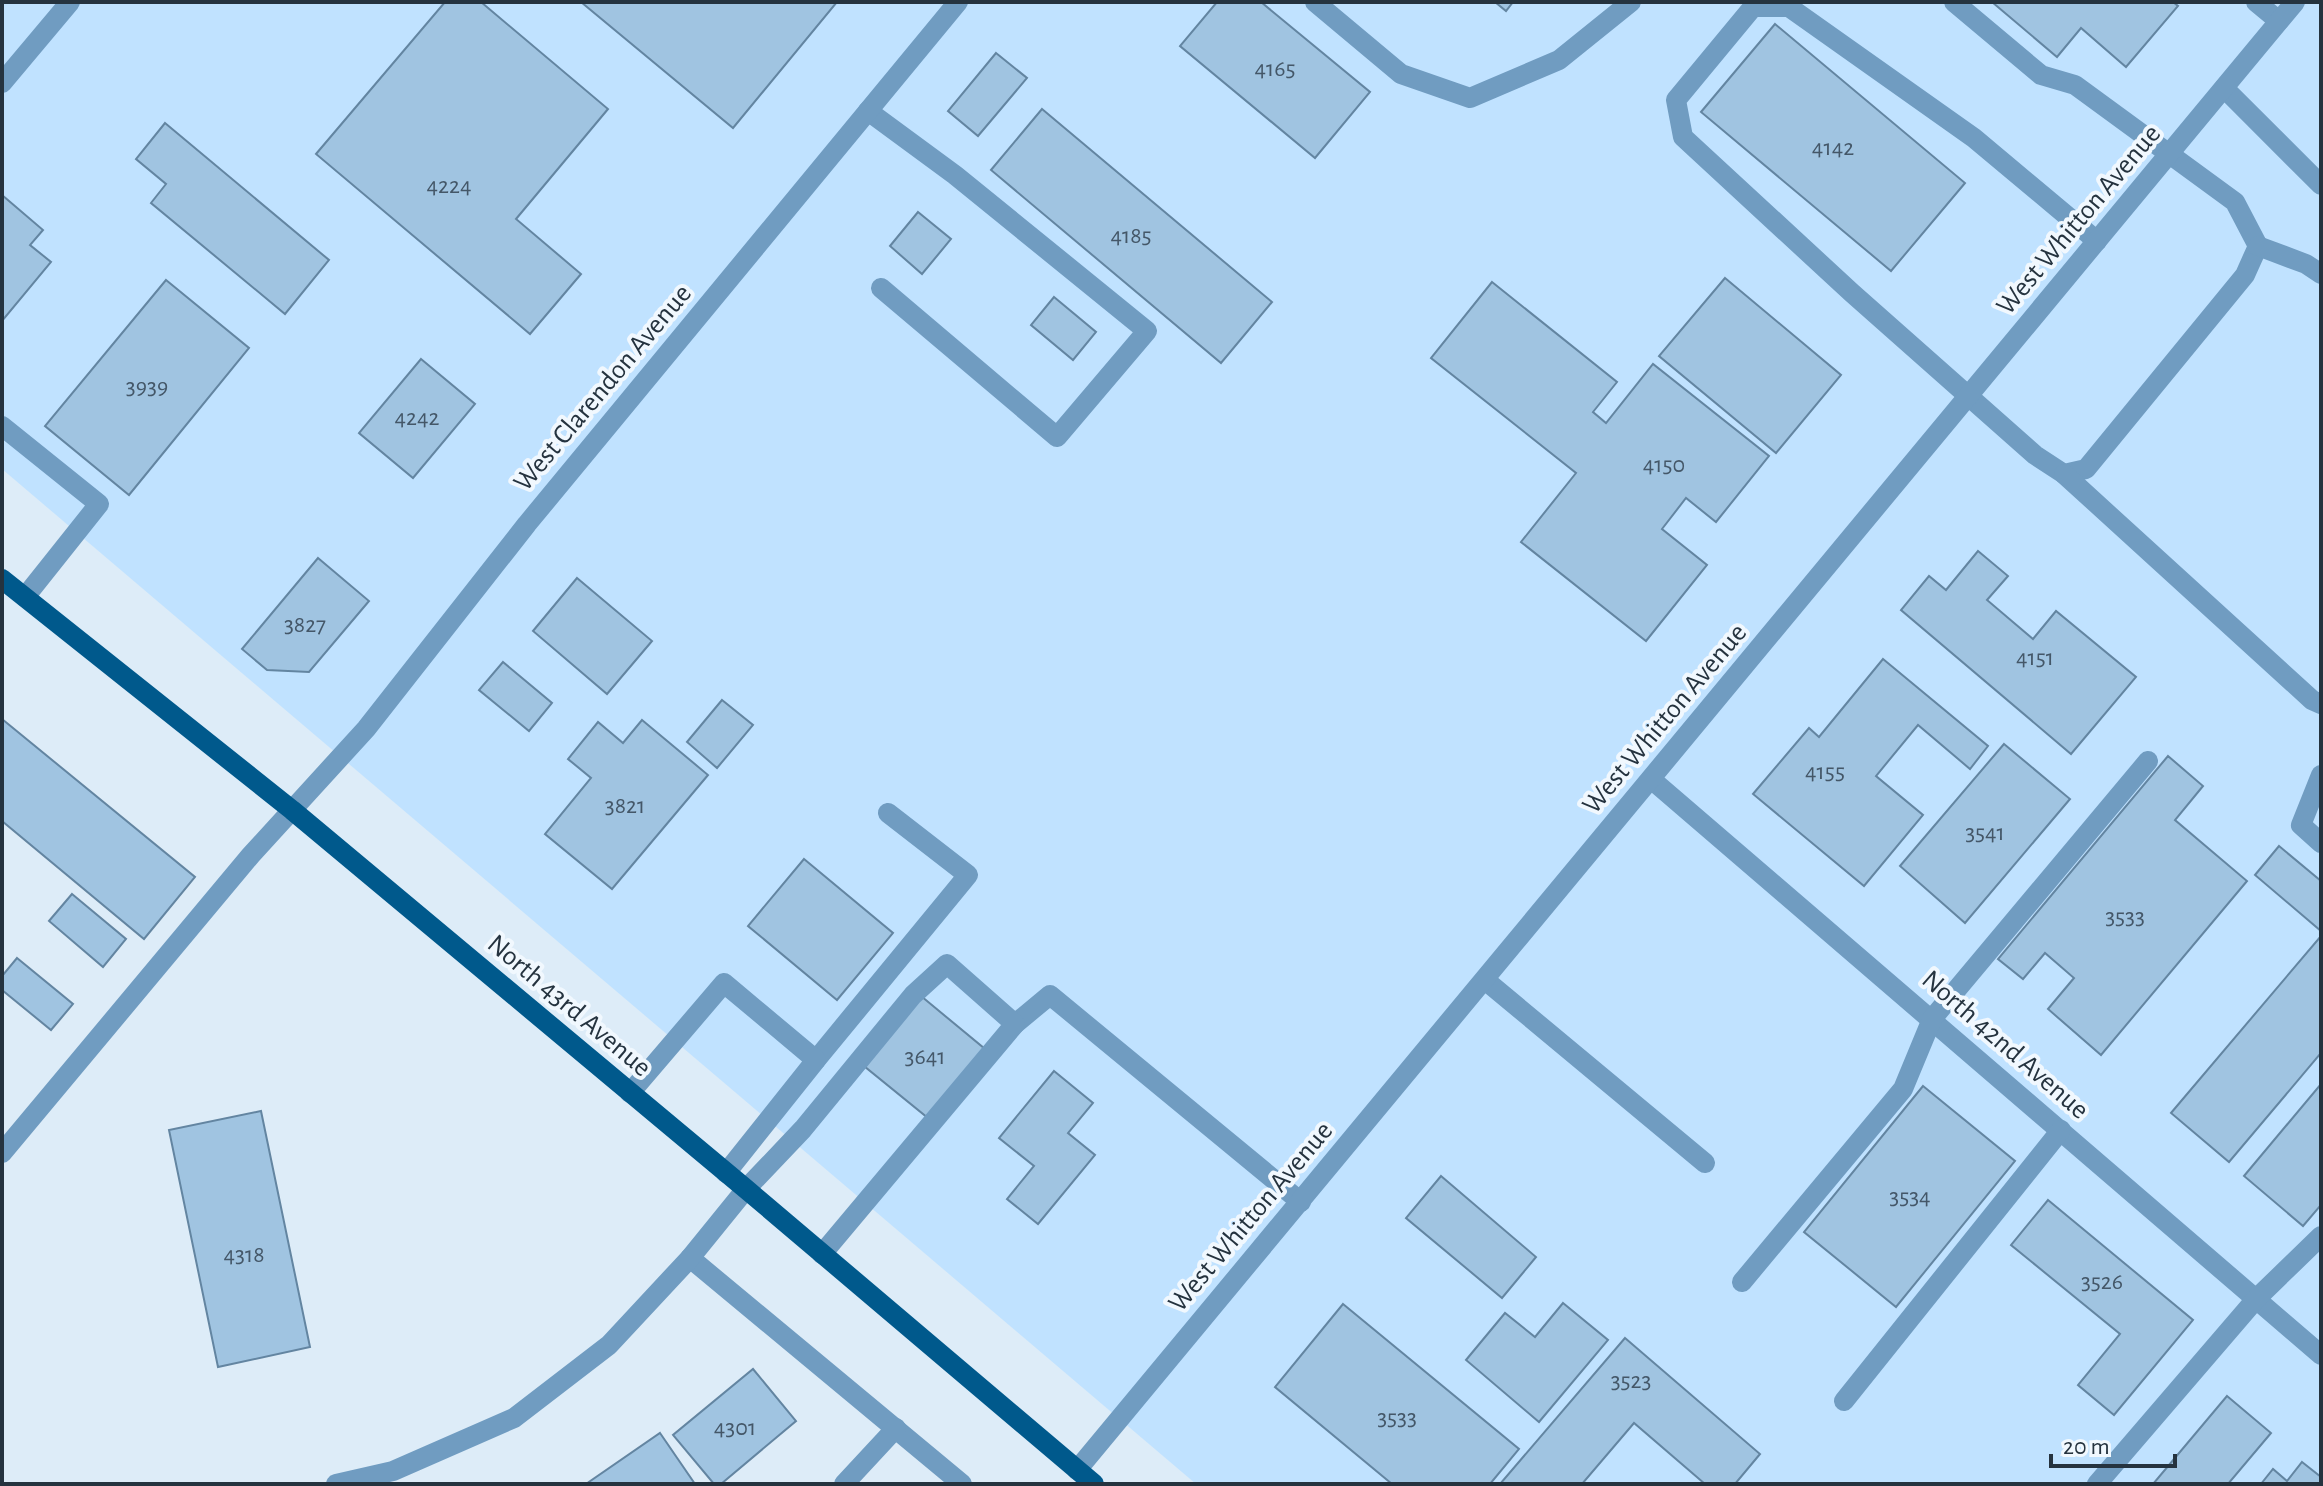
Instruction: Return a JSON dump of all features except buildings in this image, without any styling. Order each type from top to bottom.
[{"type":"main road","name":"North 43rd Avenue","points":[[2,579],[292,810],[1094,1484]]},
{"type":"street","points":[[2,83],[70,2]]},
{"type":"street","name":"West Clarendon Avenue","points":[[2,1153],[242,866],[366,729],[527,524],[958,2]]},
{"type":"street","points":[[1315,2],[1401,74],[1470,98],[1559,60],[1631,2]]},
{"type":"street","points":[[1954,2],[2041,75],[2075,85],[2235,202],[2258,246],[2306,264],[2321,274]]},
{"type":"street","points":[[2256,2],[2279,21]]},
{"type":"street","name":"West Whitton Avenue","points":[[1077,1470],[2295,2]]},
{"type":"street","points":[[2097,241],[1974,138],[1789,7],[1753,7],[1676,100],[1683,137],[2035,455],[2064,474],[2312,700],[2321,704]]},
{"type":"street","points":[[2224,88],[2321,185]]},
{"type":"street","points":[[868,111],[955,175],[1147,331],[1057,437],[881,288]]},
{"type":"street","points":[[2064,474],[2086,469],[2245,275],[2258,246]]},
{"type":"street","points":[[2,426],[99,504],[25,597]]},
{"type":"street","points":[[1742,1282],[1903,1089],[1932,1019],[2148,761]]},
{"type":"street","points":[[2321,775],[2301,825],[2321,843]]},
{"type":"street","name":"North 42nd Avenue","points":[[1651,779],[2321,1355]]},
{"type":"street","points":[[726,1173],[968,875],[888,813]]},
{"type":"street","points":[[336,1484],[393,1471],[514,1418],[609,1345],[803,1129],[913,995],[947,964],[1015,1024]]},
{"type":"street","points":[[1485,980],[1705,1163]]},
{"type":"street","points":[[630,1093],[724,983],[816,1060]]},
{"type":"street","points":[[822,1254],[1015,1024],[1050,995],[1301,1202]]},
{"type":"street","points":[[1844,1401],[2061,1130]]},
{"type":"street","points":[[2097,1484],[2256,1299],[2321,1236]]},
{"type":"street","points":[[690,1258],[962,1484]]},
{"type":"street","points":[[844,1484],[896,1428]]},
{"type":"shaded area","points":[[2,2],[2321,2],[2321,1484],[1196,1484],[2,469]]}]
